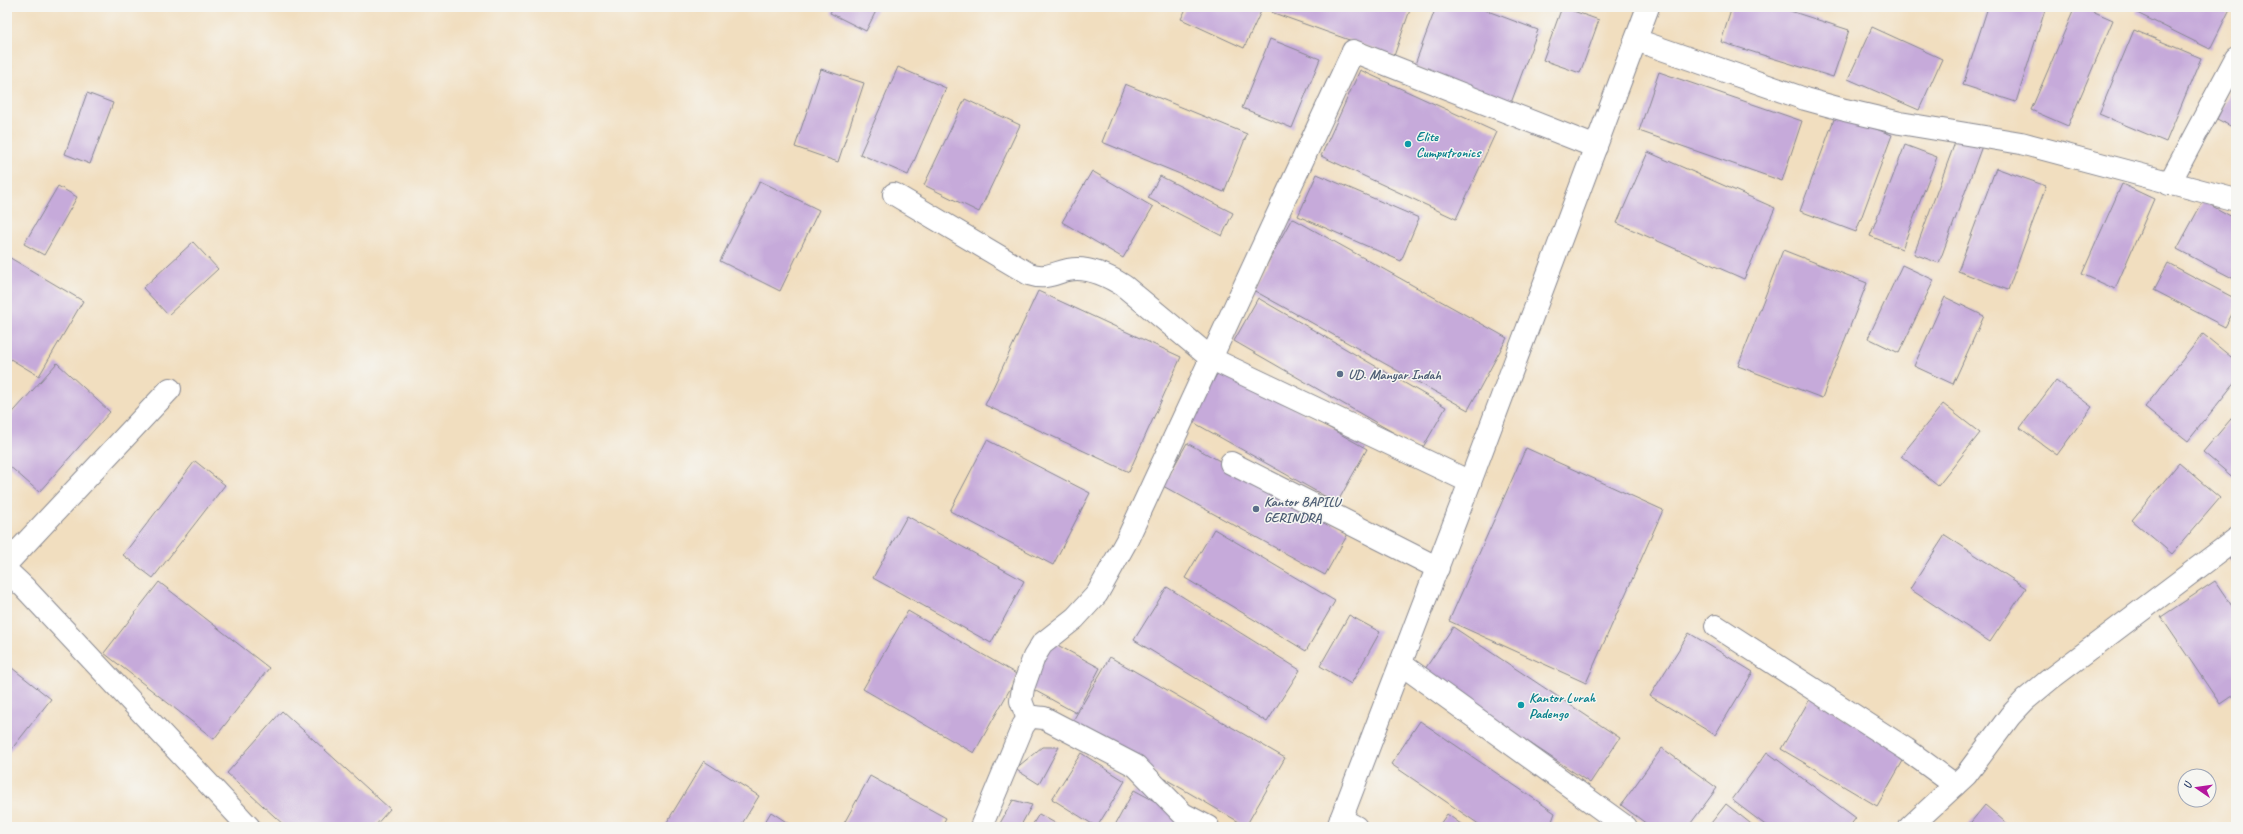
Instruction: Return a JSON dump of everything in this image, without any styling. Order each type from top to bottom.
[{"type":"street","points":[[1345,824],[1401,664],[1648,7]]},
{"type":"street","points":[[1636,40],[1805,99],[1845,110],[1900,123],[2021,143],[2169,184],[2236,200]]},
{"type":"street","points":[[981,827],[1028,719],[1021,701],[1023,688],[1034,657],[1042,644],[1075,618],[1097,594],[1127,540],[1212,359],[1353,51],[1596,147]]},
{"type":"street","points":[[2169,184],[2236,58]]},
{"type":"street","points":[[894,194],[1029,274],[1045,278],[1059,272],[1077,269],[1110,277],[1124,286],[1212,359],[1470,482]]},
{"type":"street","points":[[7,563],[170,389]]},
{"type":"street","points":[[1231,463],[1438,568]]},
{"type":"street","points":[[1910,827],[1955,785],[1980,758],[2010,716],[2025,700],[2049,680],[2236,539]]},
{"type":"street","points":[[7,572],[29,593],[248,827]]},
{"type":"street","points":[[1716,626],[1906,749],[1955,785]]},
{"type":"street","points":[[1401,664],[1626,827]]},
{"type":"street","points":[[1028,719],[1034,717],[1044,718],[1136,766],[1183,814],[1208,827]]},
{"type":"building","points":[[833,7],[878,7],[866,31],[830,13]]},
{"type":"building","points":[[1187,7],[1263,7],[1244,48],[1181,19]]},
{"type":"building","points":[[1272,7],[1411,7],[1394,56],[1271,12]]},
{"type":"building","points":[[1436,7],[1477,7],[1538,30],[1511,103],[1414,67]]},
{"type":"building","points":[[1562,7],[1599,20],[1580,73],[1543,60]]},
{"type":"building","points":[[1732,7],[1778,7],[1849,30],[1833,77],[1721,42]]},
{"type":"building","points":[[1988,7],[2046,7],[2016,102],[1963,85]]},
{"type":"building","points":[[2075,7],[2083,7],[2113,20],[2068,126],[2031,110]]},
{"type":"building","points":[[2140,7],[2231,7],[2210,49],[2137,13]]},
{"type":"building","points":[[1872,27],[1942,59],[1919,110],[1848,79]]},
{"type":"building","points":[[2134,30],[2201,58],[2166,142],[2099,114]]},
{"type":"building","points":[[1270,39],[1320,59],[1292,128],[1242,108]]},
{"type":"building","points":[[898,67],[946,88],[908,175],[860,154]]},
{"type":"building","points":[[821,69],[864,83],[838,162],[795,147]]},
{"type":"building","name":"Elite Cumputronics","points":[[1360,70],[1496,132],[1456,219],[1321,156]]},
{"type":"building","points":[[1659,72],[1802,121],[1782,181],[1639,131]]},
{"type":"building","points":[[2236,81],[2236,129],[2217,119]]},
{"type":"building","points":[[1125,84],[1247,134],[1224,192],[1102,142]]},
{"type":"building","points":[[87,93],[113,103],[90,164],[65,154]]},
{"type":"building","points":[[965,99],[1020,125],[979,212],[924,185]]},
{"type":"building","points":[[1836,114],[1892,135],[1856,232],[1800,211]]},
{"type":"building","points":[[1957,137],[1982,146],[1939,263],[1914,254]]},
{"type":"building","points":[[1905,145],[1937,157],[1902,249],[1870,236]]},
{"type":"building","points":[[1648,152],[1775,208],[1744,279],[1617,223]]},
{"type":"building","points":[[1996,168],[2046,186],[2008,290],[1958,271]]},
{"type":"building","points":[[1092,171],[1153,207],[1123,258],[1062,222]]},
{"type":"building","points":[[1317,174],[1419,218],[1401,261],[1298,216]]},
{"type":"building","points":[[1160,176],[1233,213],[1222,236],[1148,198]]},
{"type":"building","points":[[760,181],[819,210],[780,291],[720,261]]},
{"type":"building","points":[[2122,184],[2154,199],[2115,289],[2082,274]]},
{"type":"building","points":[[58,186],[77,197],[44,255],[24,244]]},
{"type":"building","points":[[2203,201],[2236,219],[2236,280],[2177,249]]},
{"type":"building","points":[[1292,218],[1507,338],[1468,410],[1253,290]]},
{"type":"building","points":[[193,242],[218,269],[168,315],[143,288]]},
{"type":"building","points":[[1783,250],[1867,283],[1822,398],[1738,366]]},
{"type":"building","points":[[7,256],[83,301],[39,376],[7,357]]},
{"type":"building","points":[[2168,263],[2236,299],[2236,307],[2225,327],[2154,290]]},
{"type":"building","points":[[1902,265],[1934,280],[1899,353],[1868,338]]},
{"type":"building","points":[[1038,291],[1181,357],[1129,472],[985,405]]},
{"type":"building","points":[[1945,297],[1984,316],[1953,384],[1914,366]]},
{"type":"building","name":"UD. Manyar Indah","points":[[1258,298],[1446,407],[1422,449],[1234,341]]},
{"type":"building","points":[[2203,334],[2236,361],[2236,381],[2188,441],[2145,407]]},
{"type":"building","points":[[57,363],[110,412],[39,492],[7,464],[7,419]]},
{"type":"building","points":[[1221,367],[1367,449],[1337,503],[1191,421]]},
{"type":"building","points":[[2056,380],[2092,407],[2057,455],[2020,428]]},
{"type":"building","points":[[1943,404],[1980,433],[1938,486],[1901,456]]},
{"type":"building","points":[[2236,413],[2236,480],[2203,452]]},
{"type":"building","points":[[987,440],[1090,493],[1053,565],[950,511]]},
{"type":"building","name":"Kantor BAPILU GERINDRA","points":[[1187,443],[1349,532],[1325,575],[1163,486]]},
{"type":"building","points":[[1526,448],[1663,510],[1586,683],[1449,621]]},
{"type":"building","points":[[195,461],[225,485],[153,578],[123,555]]},
{"type":"building","points":[[2179,463],[2220,498],[2172,554],[2132,520]]},
{"type":"building","points":[[907,516],[1024,581],[991,643],[873,578]]},
{"type":"building","points":[[1214,529],[1335,601],[1306,651],[1185,578]]},
{"type":"building","points":[[1945,535],[2026,588],[1990,642],[1910,589]]},
{"type":"building","points":[[2236,550],[2236,567],[2228,557]]},
{"type":"building","points":[[2215,581],[2236,612],[2236,693],[2220,704],[2161,617]]},
{"type":"building","points":[[159,582],[269,668],[214,739],[104,653]]},
{"type":"building","points":[[1167,587],[1300,670],[1267,722],[1134,640]]},
{"type":"building","points":[[908,611],[1018,675],[974,753],[863,689]]},
{"type":"building","points":[[1349,615],[1380,632],[1351,684],[1320,666]]},
{"type":"building","name":"Kantor Lurah Padengo","points":[[1453,627],[1620,738],[1590,783],[1423,672]]},
{"type":"building","points":[[1689,633],[1753,672],[1715,735],[1650,696]]},
{"type":"building","points":[[1050,641],[1100,668],[1076,713],[1025,685]]},
{"type":"building","points":[[1110,657],[1285,758],[1246,826],[1071,724]]},
{"type":"building","points":[[7,664],[51,699],[7,755]]},
{"type":"building","points":[[1811,697],[1907,754],[1877,806],[1781,749]]},
{"type":"building","points":[[282,711],[390,809],[374,827],[286,827],[227,773]]},
{"type":"building","points":[[1420,721],[1555,813],[1550,827],[1483,827],[1391,764]]},
{"type":"building","points":[[1042,747],[1059,747],[1039,784],[1015,769]]},
{"type":"building","points":[[1662,748],[1717,788],[1688,827],[1651,827],[1621,805]]},
{"type":"building","points":[[1767,752],[1856,818],[1849,827],[1768,827],[1732,800]]},
{"type":"building","points":[[1081,753],[1125,781],[1097,827],[1052,799]]},
{"type":"building","points":[[704,761],[759,796],[740,827],[664,827]]},
{"type":"building","points":[[870,776],[946,818],[941,827],[842,827]]},
{"type":"building","points":[[1134,790],[1188,819],[1184,827],[1114,827]]},
{"type":"building","points":[[1013,800],[1032,805],[1020,827],[998,827]]},
{"type":"building","points":[[1726,804],[1755,827],[1708,827]]},
{"type":"building","points":[[1985,805],[2011,827],[1967,827]]},
{"type":"building","points":[[771,812],[794,827],[762,827]]},
{"type":"building","points":[[1039,814],[1062,827],[1031,827]]},
{"type":"building","points":[[1447,814],[1465,827],[1438,827]]},
{"type":"place","name":"Elite Cumputronics","points":[[1408,144]]},
{"type":"place","name":"UD. Manyar Indah","points":[[1340,374]]},
{"type":"place","name":"Kantor BAPILU GERINDRA","points":[[1256,509]]},
{"type":"place","name":"Kantor Lurah Padengo","points":[[1521,705]]}]
